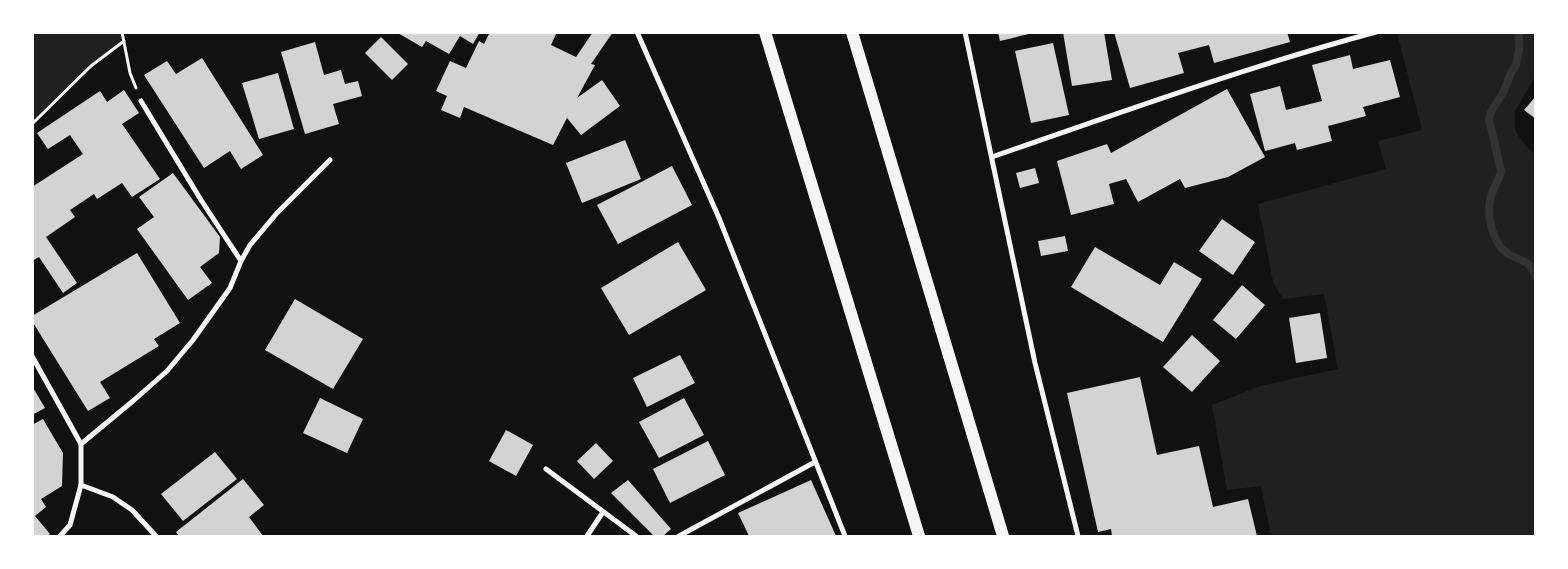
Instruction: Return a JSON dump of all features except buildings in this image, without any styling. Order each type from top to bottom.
[{"type":"main road","points":[[765,32],[919,536]]},
{"type":"main road","points":[[852,32],[1003,536]]},
{"type":"street","points":[[637,32],[719,218],[845,536]]},
{"type":"street","points":[[965,32],[1035,363],[1078,536]]},
{"type":"street","points":[[992,158],[1198,87],[1331,44],[1376,32]]},
{"type":"street","points":[[141,101],[186,176],[241,261]]},
{"type":"street","points":[[81,444],[166,371],[193,340],[230,288],[250,245],[277,213],[330,160]]},
{"type":"street","points":[[32,356],[81,444],[81,485],[70,524],[60,536]]},
{"type":"street","points":[[679,536],[815,462]]},
{"type":"street","points":[[546,469],[636,536]]},
{"type":"street","points":[[81,485],[113,497],[132,510],[156,536]]},
{"type":"street","points":[[587,536],[603,512]]},
{"type":"path","points":[[122,32],[130,74],[141,101]]},
{"type":"path","points":[[32,124],[90,66],[124,41]]},
{"type":"shaded area","points":[[33,33],[123,33],[124,41],[91,66],[33,124]]},
{"type":"shaded area","points":[[1397,33],[1535,33],[1535,77],[1515,111],[1515,130],[1524,144],[1535,154],[1535,536],[1271,536],[1261,486],[1227,490],[1212,405],[1260,386],[1338,369],[1324,294],[1283,299],[1273,282],[1258,204],[1386,169],[1378,141],[1422,130]]},
{"type":"waterway","points":[[1519,32],[1519,50],[1516,65],[1489,119],[1501,171],[1491,196],[1489,211],[1497,242],[1507,253],[1528,264],[1536,277]]}]
